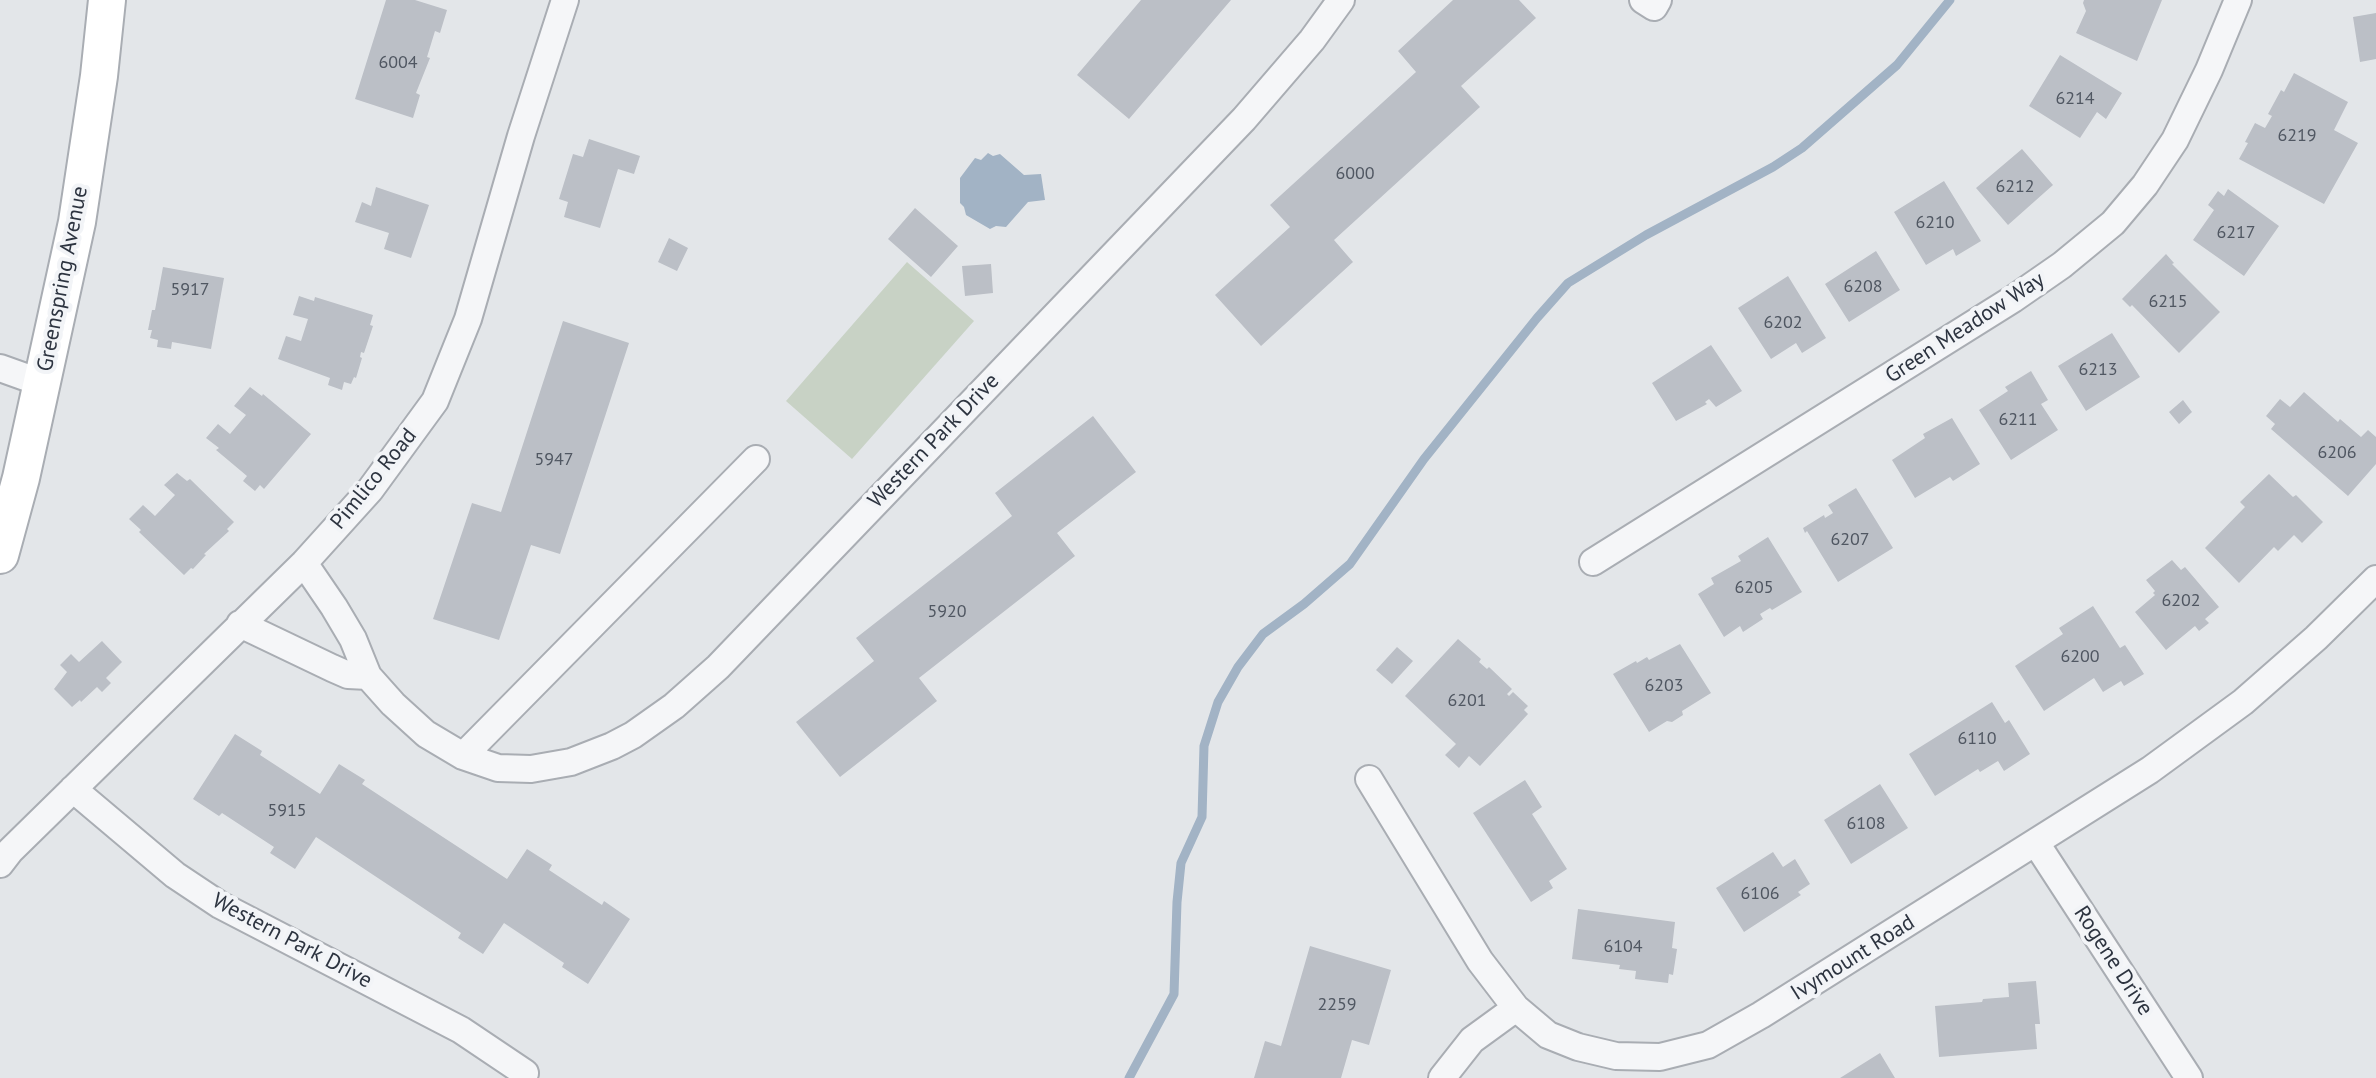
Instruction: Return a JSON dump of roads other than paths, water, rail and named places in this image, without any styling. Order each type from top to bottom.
[{"type":"main road","name":"Greenspring Avenue","points":[[0,555],[21,478],[77,222],[107,0]]},
{"type":"street","name":"Pimlico Road","points":[[3,857],[304,563],[370,490],[435,401],[468,319],[521,136],[565,0]]},
{"type":"street","name":"Western Park Drive","points":[[304,563],[353,639],[368,676],[426,734],[463,756],[498,768],[531,769],[571,762],[633,735],[691,692],[740,644],[1244,119],[1312,40],[1341,0]]},
{"type":"street","name":"Green Meadow Way","points":[[1593,562],[2013,299],[2062,265],[2113,223],[2145,185],[2175,140],[2238,0]]},
{"type":"street","points":[[0,368],[42,383]]},
{"type":"street","points":[[463,756],[756,459]]},
{"type":"street","name":"Ivymount Road","points":[[1369,779],[1480,961],[1516,1008],[1548,1035],[1578,1047],[1616,1056],[1660,1057],[1708,1045],[1761,1015],[2150,770],[2243,702],[2316,638],[2376,579]]},
{"type":"street","points":[[240,624],[348,675],[368,676]]},
{"type":"street","name":"Western Park Drive","points":[[73,789],[175,875],[220,905],[461,1030],[525,1073]]},
{"type":"street","name":"Rogene Drive","points":[[2036,843],[2189,1078]]},
{"type":"street","points":[[1442,1078],[1472,1040],[1516,1008]]},
{"type":"water","points":[[988,153],[993,156],[1000,154],[1024,175],[1041,174],[1045,200],[1028,202],[1006,227],[990,229],[966,215],[960,203],[960,178],[975,158],[981,160]]},
{"type":"waterway","points":[[1129,1078],[1174,994],[1181,863],[1202,817],[1204,746],[1218,702],[1238,667],[1263,634],[1350,564],[1424,459],[1568,283],[1646,235],[1773,167],[1802,148],[1897,65],[1950,0]]}]
